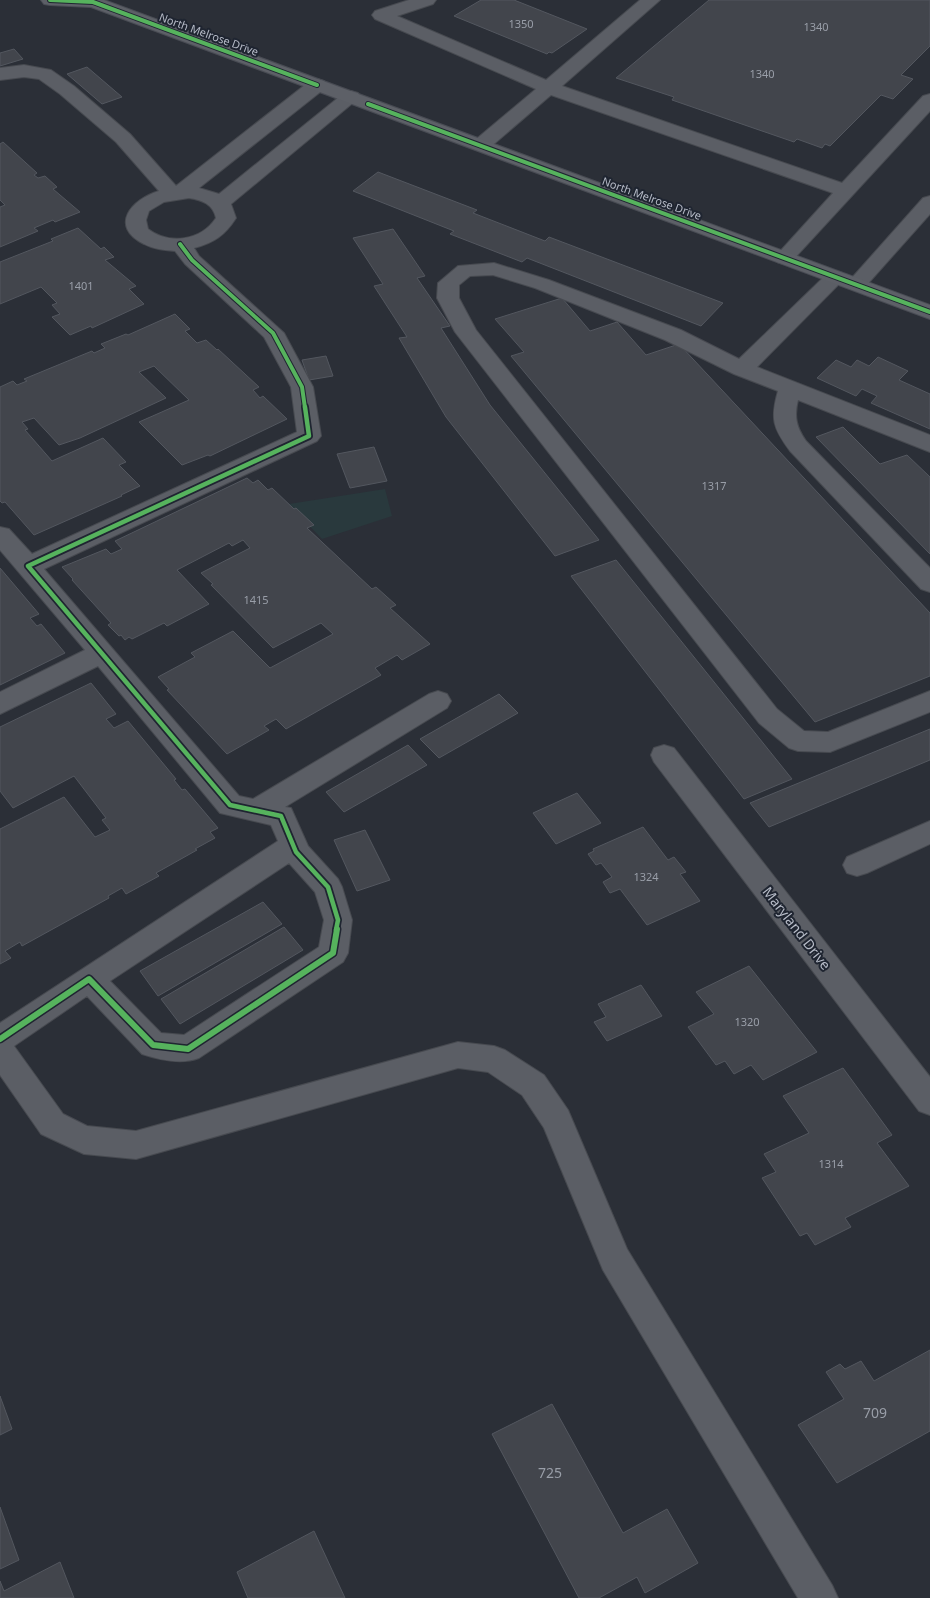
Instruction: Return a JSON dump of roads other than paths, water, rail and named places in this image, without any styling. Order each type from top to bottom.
[{"type":"main road","name":"North Melrose Drive","points":[[50,0],[92,1],[930,312]]},
{"type":"street","points":[[427,0],[381,15],[548,87],[845,191]]},
{"type":"street","points":[[480,145],[651,0]]},
{"type":"street","points":[[0,74],[24,71],[44,74],[60,84],[122,138],[177,193]]},
{"type":"street","points":[[177,193],[317,85]]},
{"type":"street","points":[[220,203],[351,98]]},
{"type":"street","points":[[784,258],[930,100]]},
{"type":"street","points":[[177,193],[202,194],[220,203],[225,210],[226,218],[216,233],[206,238],[180,244],[164,243],[151,240],[141,233],[136,226],[136,217],[140,209],[149,201],[177,193]]},
{"type":"street","points":[[857,284],[922,222],[930,202]]},
{"type":"street","points":[[28,566],[309,436],[302,387],[273,333],[192,260],[180,244]]},
{"type":"street","points":[[930,444],[742,369],[674,335],[542,284],[494,269],[465,270],[450,282],[448,298],[466,332],[768,716],[798,741],[830,742],[930,701]]},
{"type":"street","points":[[742,369],[836,277]]},
{"type":"street","points":[[790,388],[783,414],[786,430],[798,446],[930,583]]},
{"type":"street","points":[[0,535],[230,805],[281,816],[296,852],[328,887],[338,920],[333,953],[188,1049],[153,1046],[89,979]]},
{"type":"street","points":[[0,704],[102,653]]},
{"type":"street","points":[[256,811],[438,701]]},
{"type":"street","name":"Maryland Drive","points":[[664,755],[930,1101]]},
{"type":"street","points":[[856,865],[930,832]]},
{"type":"street","points":[[0,1039],[294,845]]},
{"type":"street","points":[[0,1050],[52,1124],[84,1140],[136,1145],[458,1055],[494,1059],[533,1084],[557,1120],[615,1259],[820,1598]]}]
